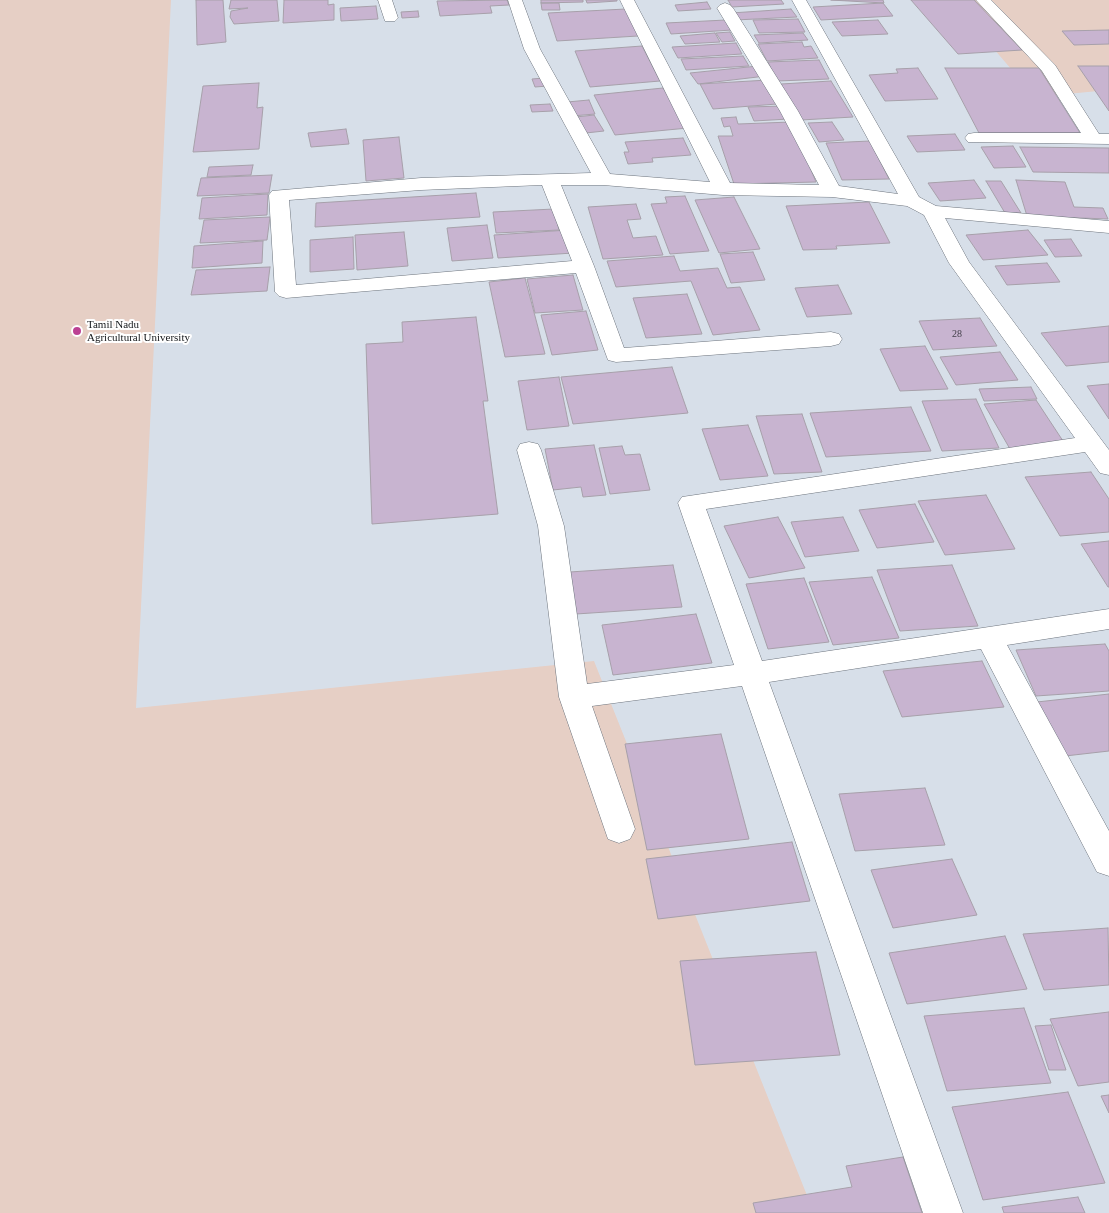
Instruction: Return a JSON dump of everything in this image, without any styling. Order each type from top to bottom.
[{"type":"street","points":[[385,0],[390,18]]},
{"type":"street","points":[[515,0],[532,49],[603,179]]},
{"type":"street","points":[[627,0],[723,189]]},
{"type":"street","points":[[799,0],[912,201]]},
{"type":"street","points":[[983,0],[1049,68],[1101,139]]},
{"type":"street","points":[[725,8],[789,111],[832,191]]},
{"type":"street","points":[[974,138],[1101,139]]},
{"type":"street","points":[[549,179],[584,266],[616,356],[831,339]]},
{"type":"street","points":[[584,266],[286,292],[279,195],[421,184],[603,179],[723,189],[832,191],[912,201],[932,211],[1109,227]]},
{"type":"street","points":[[932,211],[959,263],[1109,467]]},
{"type":"street","points":[[943,1213],[690,503],[1092,443]]},
{"type":"street","points":[[529,450],[551,526],[574,697],[619,829]]},
{"type":"street","points":[[574,697],[752,674],[1109,619]]},
{"type":"street","points":[[989,638],[1109,862]]},
{"type":"shaded area","name":"Tamil Nadu Agricultural University","points":[[0,0],[171,0],[136,708],[594,661],[814,1213],[0,1213]]},
{"type":"shaded area","points":[[952,0],[1109,0],[1109,90],[1035,97]]},
{"type":"building","points":[[196,0],[223,0],[226,42],[197,45]]},
{"type":"building","points":[[231,0],[277,0],[279,21],[234,24],[230,17],[231,11],[248,8],[229,9]]},
{"type":"building","points":[[284,0],[328,0],[328,5],[334,4],[334,20],[283,23]]},
{"type":"building","points":[[507,0],[509,5],[490,6],[492,13],[440,16],[437,1]]},
{"type":"building","points":[[541,0],[583,0],[583,2],[541,3]]},
{"type":"building","points":[[586,0],[617,0],[617,1],[587,3]]},
{"type":"building","points":[[728,0],[781,0],[784,4],[732,7]]},
{"type":"building","points":[[831,0],[883,0],[884,3]]},
{"type":"building","points":[[911,0],[974,0],[1022,50],[958,54]]},
{"type":"building","points":[[707,2],[711,9],[678,11],[675,5]]},
{"type":"building","points":[[541,3],[559,3],[560,10],[542,10]]},
{"type":"building","points":[[883,3],[893,16],[821,20],[813,7]]},
{"type":"building","points":[[376,6],[378,19],[341,21],[340,8]]},
{"type":"building","points":[[626,9],[638,36],[557,41],[548,13]]},
{"type":"building","points":[[791,9],[797,17],[735,20],[731,13]]},
{"type":"building","points":[[418,11],[419,17],[402,18],[401,12]]},
{"type":"building","points":[[798,19],[805,32],[759,33],[753,20]]},
{"type":"building","points":[[726,20],[732,30],[671,34],[666,23]]},
{"type":"building","points":[[878,20],[888,34],[842,36],[832,22]]},
{"type":"building","points":[[1109,30],[1109,44],[1074,45],[1062,31]]},
{"type":"building","points":[[730,32],[735,41],[722,42],[716,33]]},
{"type":"building","points":[[715,33],[720,42],[685,44],[680,36]]},
{"type":"building","points":[[803,33],[808,40],[759,43],[754,35]]},
{"type":"building","points":[[802,42],[804,47],[811,46],[818,58],[767,61],[758,44]]},
{"type":"building","points":[[736,43],[742,54],[678,58],[672,47]]},
{"type":"building","points":[[642,46],[660,81],[590,87],[575,51]]},
{"type":"building","points":[[743,56],[749,66],[686,70],[681,59]]},
{"type":"building","points":[[819,60],[829,79],[777,81],[768,62]]},
{"type":"building","points":[[758,66],[766,76],[698,84],[690,73]]},
{"type":"building","points":[[1078,66],[1109,66],[1109,111]]},
{"type":"building","points":[[918,68],[938,99],[885,101],[869,75],[898,73],[896,69]]},
{"type":"building","points":[[945,68],[1039,68],[1080,133],[979,133]]},
{"type":"building","points":[[544,78],[548,86],[535,87],[532,79]]},
{"type":"building","points":[[768,80],[777,104],[713,109],[700,84]]},
{"type":"building","points":[[831,81],[853,117],[801,120],[781,84]]},
{"type":"building","points":[[259,83],[257,108],[263,107],[259,149],[193,152],[203,86]]},
{"type":"building","points":[[663,88],[688,128],[615,135],[594,95]]},
{"type":"building","points":[[589,100],[595,114],[572,116],[567,102]]},
{"type":"building","points":[[550,104],[553,111],[532,112],[530,105]]},
{"type":"building","points":[[784,106],[789,119],[754,121],[748,107]]},
{"type":"building","points":[[594,115],[604,131],[586,133],[576,117]]},
{"type":"building","points":[[736,117],[738,124],[791,122],[816,182],[734,184],[718,136],[733,136],[730,126],[724,127],[721,118]]},
{"type":"building","points":[[832,122],[844,140],[819,142],[808,123]]},
{"type":"building","points":[[346,129],[349,144],[311,147],[308,133]]},
{"type":"building","points":[[955,134],[965,150],[917,152],[907,136]]},
{"type":"building","points":[[399,137],[404,178],[366,181],[363,140]]},
{"type":"building","points":[[683,138],[691,155],[652,158],[653,162],[628,164],[624,152],[629,152],[625,142]]},
{"type":"building","points":[[870,141],[889,179],[842,180],[826,143]]},
{"type":"building","points":[[1013,146],[1026,167],[994,168],[981,147]]},
{"type":"building","points":[[1020,147],[1109,148],[1109,173],[1033,172]]},
{"type":"building","points":[[253,165],[251,175],[207,177],[209,167]]},
{"type":"building","points":[[272,175],[269,193],[197,196],[201,178]]},
{"type":"building","points":[[974,180],[986,198],[940,201],[928,183]]},
{"type":"building","points":[[1016,180],[1065,182],[1074,207],[1103,208],[1108,219],[1027,216]]},
{"type":"building","points":[[986,181],[1001,181],[1021,213],[1005,213]]},
{"type":"building","points":[[476,193],[480,217],[315,227],[316,203]]},
{"type":"building","points":[[268,194],[267,215],[199,219],[202,198]]},
{"type":"building","points":[[685,196],[709,251],[670,254],[651,204],[667,203],[665,197]]},
{"type":"building","points":[[734,197],[760,249],[719,253],[695,200]]},
{"type":"building","points":[[869,202],[890,243],[836,246],[837,249],[803,250],[786,206]]},
{"type":"building","points":[[636,204],[641,219],[627,220],[633,238],[656,236],[663,255],[603,259],[588,207]]},
{"type":"building","points":[[554,209],[559,230],[496,233],[493,212]]},
{"type":"building","points":[[270,217],[267,240],[200,243],[204,220]]},
{"type":"building","points":[[487,225],[493,258],[452,261],[447,228]]},
{"type":"building","points":[[568,230],[573,253],[498,258],[494,235]]},
{"type":"building","points":[[1028,230],[1048,255],[983,260],[966,235]]},
{"type":"building","points":[[404,232],[408,266],[357,270],[355,235]]},
{"type":"building","points":[[353,237],[354,269],[310,272],[310,240]]},
{"type":"building","points":[[1071,239],[1082,256],[1055,257],[1044,240]]},
{"type":"building","points":[[263,241],[262,263],[192,268],[194,246]]},
{"type":"building","points":[[753,252],[765,280],[731,283],[720,254]]},
{"type":"building","points":[[674,256],[680,271],[718,268],[727,288],[740,287],[760,330],[713,335],[691,281],[616,287],[607,261]]},
{"type":"building","points":[[1047,263],[1060,282],[1007,285],[995,266]]},
{"type":"building","points":[[270,267],[267,291],[191,295],[196,270]]},
{"type":"building","points":[[573,275],[583,310],[535,313],[527,279]]},
{"type":"building","points":[[525,278],[545,354],[505,357],[489,282]]},
{"type":"building","points":[[838,285],[852,314],[807,317],[795,288]]},
{"type":"building","points":[[687,294],[702,334],[646,338],[633,298]]},
{"type":"building","points":[[586,311],[598,350],[552,355],[541,315]]},
{"type":"building","points":[[476,317],[488,401],[483,401],[498,514],[372,524],[366,344],[403,342],[402,322]]},
{"type":"building","points":[[980,318],[997,346],[933,350],[919,321]]},
{"type":"building","points":[[1109,326],[1109,362],[1066,366],[1041,333]]},
{"type":"building","points":[[925,346],[948,389],[900,391],[880,349]]},
{"type":"building","points":[[1000,352],[1018,380],[956,385],[940,357]]},
{"type":"building","points":[[672,367],[688,413],[573,424],[561,377]]},
{"type":"building","points":[[559,377],[569,426],[527,430],[518,381]]},
{"type":"building","points":[[1109,384],[1109,419],[1087,386]]},
{"type":"building","points":[[1031,387],[1037,399],[984,401],[979,389]]},
{"type":"building","points":[[976,399],[999,448],[942,451],[922,401]]},
{"type":"building","points":[[1036,400],[1065,444],[1010,449],[984,404]]},
{"type":"building","points":[[911,407],[931,451],[826,457],[810,413]]},
{"type":"building","points":[[802,414],[822,472],[774,474],[756,416]]},
{"type":"building","points":[[748,425],[768,476],[720,480],[702,429]]},
{"type":"building","points":[[594,445],[606,495],[583,497],[581,487],[553,490],[545,449]]},
{"type":"building","points":[[622,446],[625,455],[640,454],[650,490],[610,494],[599,448]]},
{"type":"building","points":[[1091,472],[1109,499],[1109,532],[1060,536],[1025,477]]},
{"type":"building","points":[[986,495],[1015,549],[945,555],[918,501]]},
{"type":"building","points":[[915,504],[934,542],[877,548],[859,510]]},
{"type":"building","points":[[778,517],[805,568],[749,578],[724,526]]},
{"type":"building","points":[[843,517],[859,551],[805,557],[791,522]]},
{"type":"building","points":[[1109,541],[1109,587],[1108,587],[1081,544]]},
{"type":"building","points":[[673,565],[682,607],[576,614],[570,572]]},
{"type":"building","points":[[952,565],[978,626],[900,631],[877,570]]},
{"type":"building","points":[[872,577],[899,638],[833,645],[809,582]]},
{"type":"building","points":[[804,578],[829,642],[768,649],[746,584]]},
{"type":"building","points":[[696,614],[712,663],[613,675],[602,625]]},
{"type":"building","points":[[1105,644],[1109,651],[1109,691],[1036,696],[1016,650]]},
{"type":"building","points":[[982,661],[1004,707],[902,717],[883,671]]},
{"type":"building","points":[[1109,694],[1109,751],[1065,756],[1037,702]]},
{"type":"building","points":[[721,734],[749,839],[647,850],[625,744]]},
{"type":"building","points":[[925,788],[945,845],[855,851],[839,794]]},
{"type":"building","points":[[792,842],[810,901],[658,919],[646,859]]},
{"type":"building","points":[[952,859],[977,915],[893,928],[871,870]]},
{"type":"building","points":[[1108,928],[1109,985],[1044,990],[1023,934]]},
{"type":"building","points":[[1005,936],[1027,989],[907,1004],[889,953]]},
{"type":"building","points":[[816,952],[840,1055],[695,1065],[680,961]]},
{"type":"building","points":[[1024,1008],[1051,1083],[947,1091],[924,1016]]},
{"type":"building","points":[[1109,1012],[1109,1082],[1078,1086],[1050,1019]]},
{"type":"building","points":[[1051,1025],[1066,1070],[1049,1070],[1035,1026]]},
{"type":"building","points":[[1068,1092],[1105,1183],[983,1200],[952,1107]]},
{"type":"building","points":[[1109,1095],[1109,1113],[1101,1096]]},
{"type":"building","points":[[903,1157],[922,1213],[756,1213],[753,1203],[852,1187],[846,1166]]},
{"type":"building","points":[[1078,1197],[1085,1213],[1004,1213],[1002,1207]]},
{"type":"place","name":"Tamil Nadu Agricultural University","points":[[77,331]]}]
